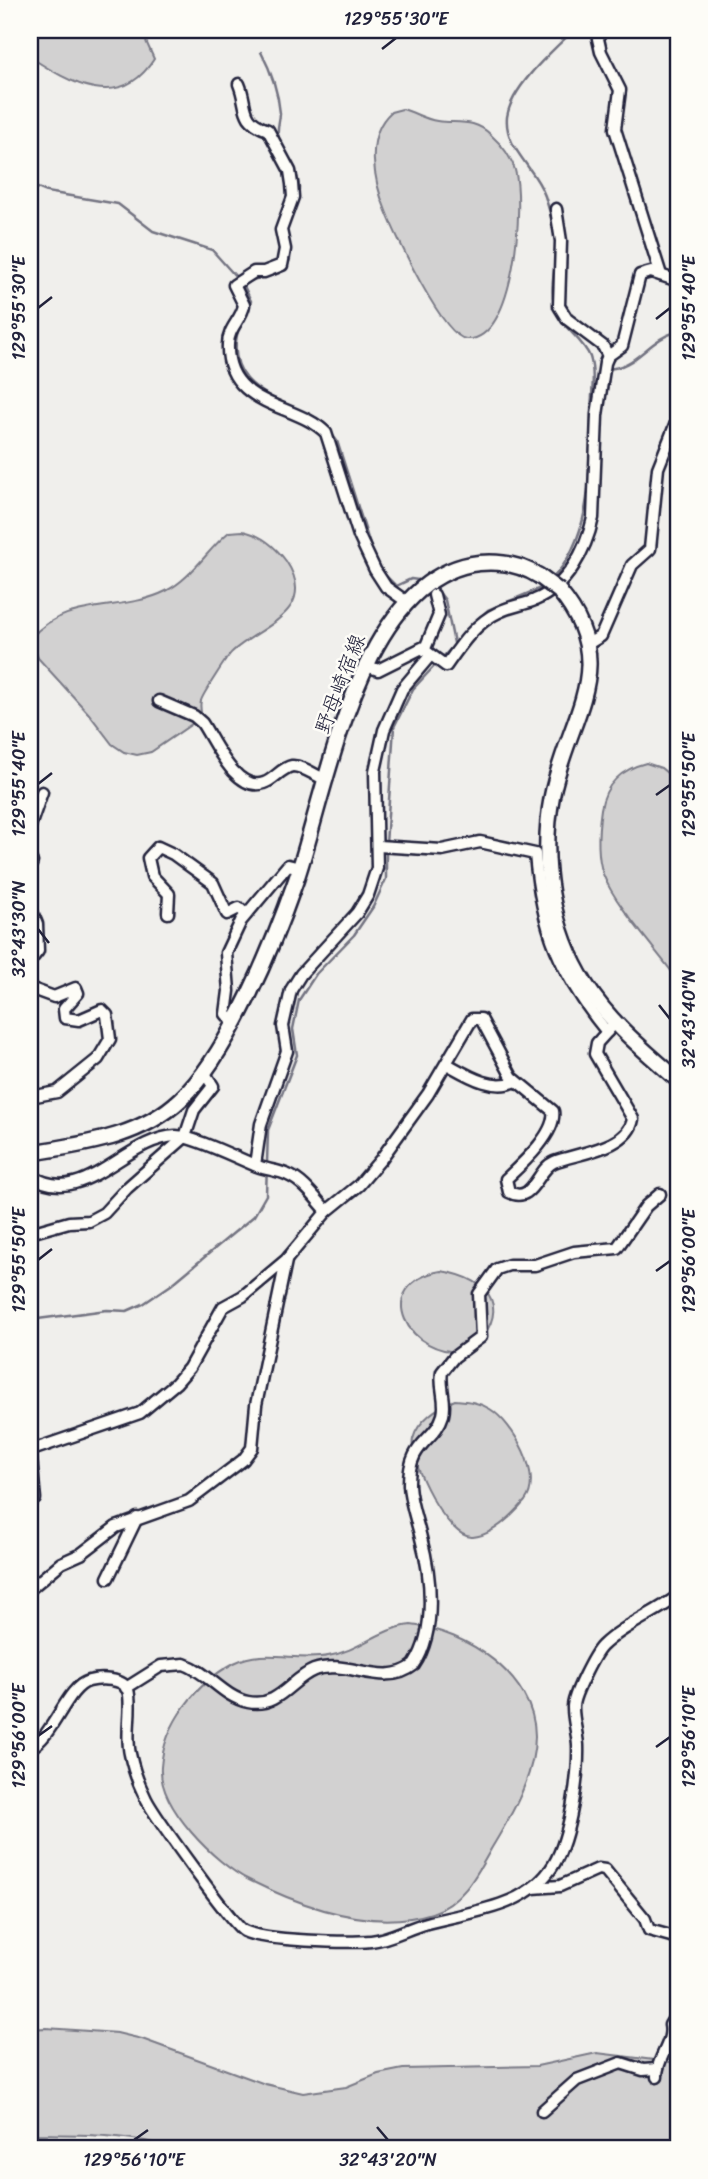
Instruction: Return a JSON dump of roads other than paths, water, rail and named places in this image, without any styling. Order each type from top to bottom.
[{"type":"main road","name":"野母崎宿線","points":[[30,1153],[102,1140],[145,1124],[180,1100],[204,1072],[233,1022],[275,936],[300,868],[365,665],[380,636],[407,602],[469,564],[500,562],[524,568],[540,576],[559,591],[577,617],[588,644],[589,677],[554,786],[547,826],[547,855],[555,910],[570,953],[611,1028],[678,1080]]},
{"type":"street","points":[[596,30],[601,52],[620,90],[615,129],[661,275]]},
{"type":"street","points":[[239,84],[246,114],[257,126],[268,130],[290,171],[293,197],[281,230],[285,249],[282,265],[264,272],[254,272],[234,285],[244,305],[229,335],[231,366],[245,386],[267,404],[326,433],[359,536],[375,570],[386,587],[407,602]]},
{"type":"street","points":[[429,654],[446,666],[462,642],[489,618],[540,598],[573,568],[590,534],[597,415],[607,359],[603,346],[567,319],[559,306],[561,241],[556,209]]},
{"type":"street","points":[[607,359],[622,346],[640,275],[646,271],[678,281]]},
{"type":"street","points":[[588,644],[601,636],[632,565],[650,549],[658,468],[678,418]]},
{"type":"street","points":[[258,1166],[261,1124],[287,1051],[283,1026],[291,990],[301,974],[357,913],[377,868],[375,771],[384,730],[402,689],[429,654],[439,615],[430,587]]},
{"type":"street","points":[[365,665],[378,670],[429,654]]},
{"type":"street","points":[[159,701],[194,716],[202,723],[237,777],[250,782],[266,783],[283,770],[296,766],[327,780]]},
{"type":"street","points":[[30,826],[42,792]]},
{"type":"street","points":[[35,1499],[31,1448],[122,1421],[155,1403],[189,1368],[223,1307],[243,1296],[286,1260],[327,1211],[359,1185],[381,1159],[447,1064],[468,1022],[476,1018],[488,1028],[516,1081],[551,1106],[554,1117],[530,1156],[506,1180],[509,1192],[519,1195],[529,1191],[551,1164],[604,1147],[632,1123],[630,1110],[597,1059],[596,1046],[611,1028],[568,978],[548,935],[541,906],[535,854],[480,842],[442,850],[378,846]]},
{"type":"street","points":[[168,913],[169,894],[148,868],[148,858],[158,847],[173,854],[213,883],[227,914],[239,908],[246,914]]},
{"type":"street","points":[[30,858],[30,867]]},
{"type":"street","points":[[233,1022],[226,1014],[229,991],[226,953],[246,914],[288,866],[300,868]]},
{"type":"street","points":[[30,907],[37,924],[38,951],[30,961]]},
{"type":"street","points":[[30,1097],[57,1092],[98,1059],[110,1038],[107,1015],[102,1010],[79,1020],[65,1018],[64,1009],[79,993],[76,988],[54,997],[35,990]]},
{"type":"street","points":[[447,1064],[484,1082],[509,1084],[516,1081]]},
{"type":"street","points":[[30,1233],[69,1222],[89,1221],[104,1213],[185,1137],[194,1110],[214,1086],[204,1072]]},
{"type":"street","points":[[30,1175],[53,1186],[69,1185],[96,1174],[126,1154],[153,1142],[185,1137],[300,1183],[327,1211]]},
{"type":"street","points":[[126,1688],[161,1667],[184,1664],[203,1673],[231,1695],[257,1703],[275,1698],[316,1670],[334,1667],[393,1674],[414,1665],[424,1640],[429,1606],[426,1557],[410,1497],[411,1463],[421,1444],[443,1416],[442,1372],[454,1357],[481,1337],[479,1294],[492,1273],[502,1266],[535,1265],[574,1252],[617,1248],[646,1206],[660,1194]]},
{"type":"street","points":[[30,1590],[61,1563],[90,1548],[116,1527],[189,1501],[242,1462],[252,1448],[256,1405],[286,1260]]},
{"type":"street","points":[[108,1578],[137,1518]]},
{"type":"street","points":[[126,1688],[127,1742],[146,1799],[165,1831],[194,1866],[232,1923],[246,1933],[291,1938],[374,1941],[426,1923],[488,1910],[533,1888],[552,1868],[562,1847],[578,1758],[572,1706],[596,1653],[623,1631],[678,1597]]},
{"type":"street","points":[[30,1748],[41,1739],[75,1692],[86,1682],[110,1680],[126,1688]]},
{"type":"street","points":[[533,1888],[560,1886],[598,1869],[605,1870],[645,1919],[649,1930],[678,1938]]},
{"type":"street","points":[[542,2111],[577,2080],[621,2063],[657,2073],[671,2034],[670,2025],[678,2012]]},
{"type":"waterway","points":[[551,580],[565,563],[575,543],[587,500],[592,370],[586,350],[561,320],[554,305],[556,246],[551,217],[540,186],[510,138],[507,117],[510,105],[524,82],[574,30]]},
{"type":"waterway","points":[[246,315],[251,301],[244,286],[254,280],[277,274],[289,262],[287,230],[299,189],[296,174],[280,141],[278,96],[261,52]]},
{"type":"waterway","points":[[30,185],[47,192],[118,204],[153,231],[212,250],[237,278]]},
{"type":"waterway","points":[[239,327],[236,357],[240,369],[247,379],[267,395],[294,408]]},
{"type":"waterway","points":[[606,369],[626,364],[659,340],[678,332]]},
{"type":"waterway","points":[[306,414],[324,424],[337,441],[371,548],[383,573],[396,586],[411,579],[425,581]]},
{"type":"waterway","points":[[434,586],[445,600],[454,643]]},
{"type":"waterway","points":[[473,624],[488,610],[543,587]]},
{"type":"waterway","points":[[386,844],[394,727],[413,689],[469,629]]},
{"type":"waterway","points":[[30,1320],[107,1310],[127,1311],[143,1304],[171,1285],[254,1216],[266,1195],[268,1130],[297,1055],[293,1029],[299,1000],[316,974],[354,935],[373,907],[386,879],[386,851]]}]
